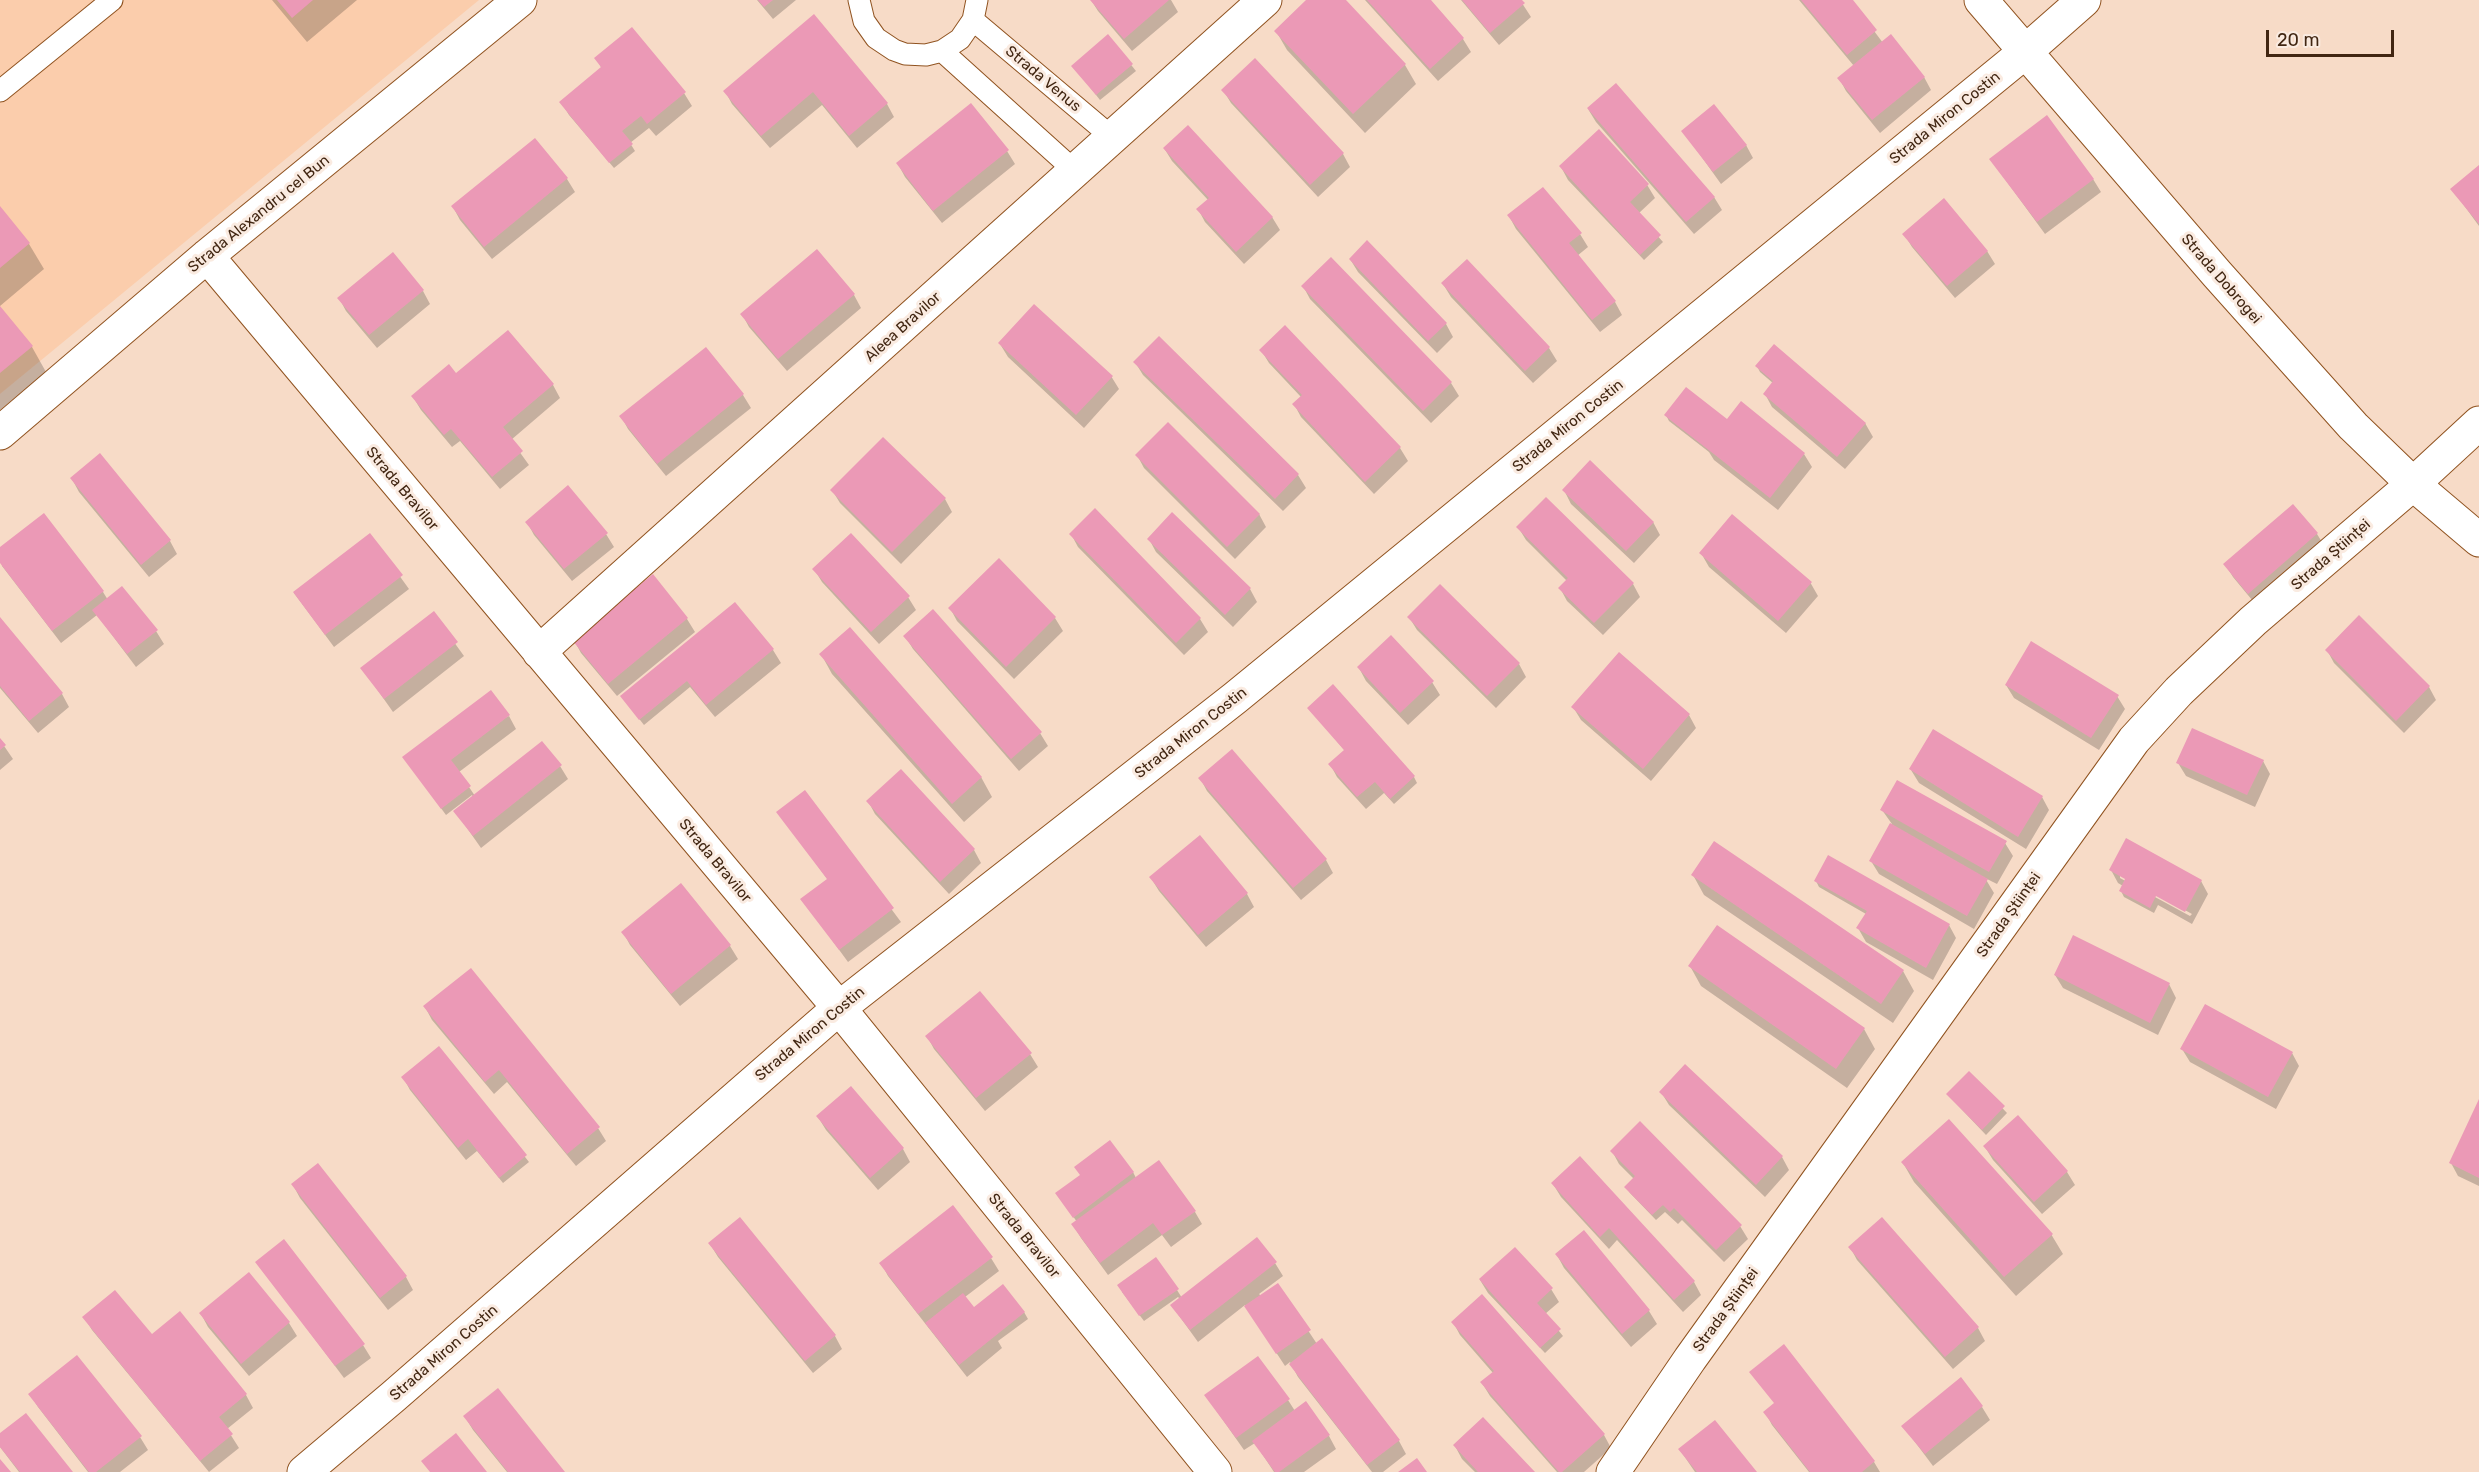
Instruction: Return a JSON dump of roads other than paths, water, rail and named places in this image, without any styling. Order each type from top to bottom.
[{"type":"street","name":"Strada Alexandru cel Bun","points":[[0,433],[207,256],[520,0]]},
{"type":"street","name":"Aleea Bravilor","points":[[539,652],[1265,0]]},
{"type":"street","name":"Strada Dobrogei","points":[[1981,0],[2217,274],[2345,418],[2413,484],[2479,540]]},
{"type":"street","name":"Strada Miron Costin","points":[[304,1472],[839,1008],[1235,698],[2025,52],[2084,0]]},
{"type":"street","name":"Strada Bravilor","points":[[207,256],[839,1008],[1215,1472]]},
{"type":"street","name":"Strada Științei","points":[[1613,1472],[1690,1359],[2134,740],[2179,692],[2253,621],[2413,484],[2479,423]]},
{"type":"lane","points":[[0,91],[112,0]]},
{"type":"lane","points":[[859,0],[864,21],[876,38],[894,50],[905,54],[926,55],[942,51],[1076,172]]},
{"type":"lane","name":"Strada Venus","points":[[942,51],[960,39],[975,10],[1113,138]]}]
